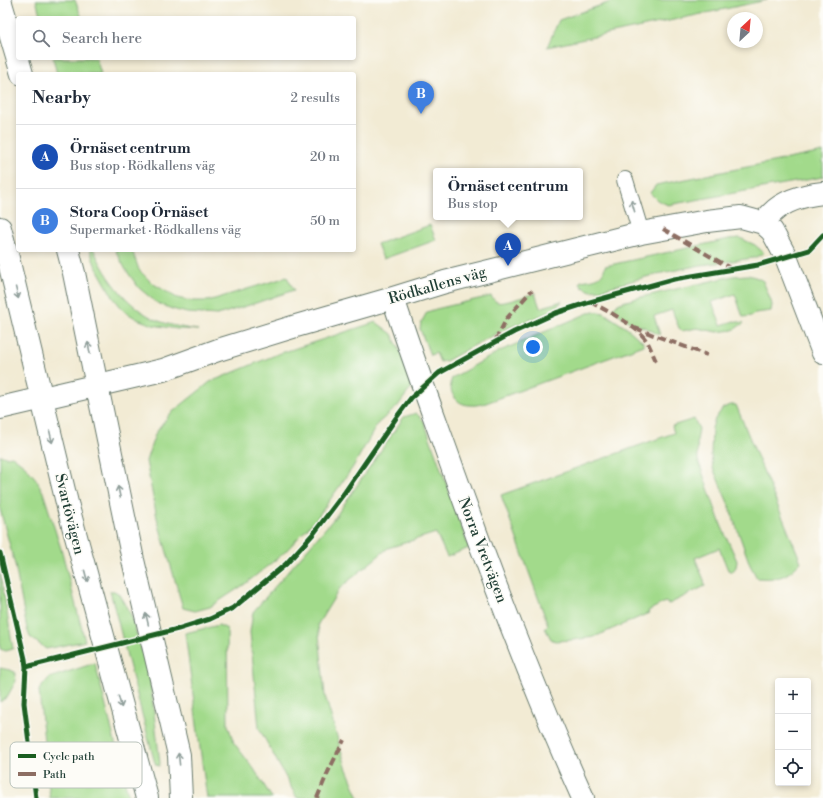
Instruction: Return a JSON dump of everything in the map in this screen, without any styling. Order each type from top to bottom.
[{"type":"street","points":[[0,0],[16,54]]},
{"type":"street","points":[[18,60],[21,72]]},
{"type":"street","points":[[821,340],[782,247],[772,231],[764,223],[772,213],[783,205],[800,198],[823,193]]},
{"type":"street","name":"Rödkallens väg","points":[[0,408],[163,370],[218,350],[445,282],[640,233],[741,217],[764,223]]},
{"type":"street","name":"Svartövägen","points":[[0,228],[68,507],[132,742]]},
{"type":"street","points":[[69,252],[133,560],[179,755],[181,798]]},
{"type":"street","name":"Norra Vretvägen","points":[[393,298],[405,336],[476,534],[523,656],[583,798]]},
{"type":"street","name":"Svartövägen","points":[[142,780],[147,798]]},
{"type":"lane","points":[[625,180],[640,233]]},
{"type":"green space","points":[[36,0],[75,0],[81,16],[40,16]]},
{"type":"green space","points":[[616,0],[767,0],[547,47],[559,20]]},
{"type":"green space","points":[[54,60],[97,60],[100,72],[56,72]]},
{"type":"green space","points":[[823,152],[823,177],[668,205],[657,200],[650,193],[656,185]]},
{"type":"green space","points":[[430,225],[436,240],[383,259],[377,244]]},
{"type":"green space","points":[[740,238],[755,245],[764,253],[754,258],[701,265],[657,274],[599,290],[591,291],[582,287],[580,283],[581,281],[596,278],[602,274],[605,266],[729,239]]},
{"type":"green space","points":[[91,252],[95,252],[105,272],[120,292],[148,316],[178,327],[198,330],[177,329],[153,325],[137,319],[124,311],[113,297],[95,265]]},
{"type":"green space","points":[[116,252],[133,252],[139,270],[152,283],[177,298],[191,301],[208,301],[287,277],[294,290],[217,315],[187,313],[157,303],[139,288],[126,270]]},
{"type":"green space","points":[[748,275],[763,281],[771,301],[771,311],[755,313],[752,316],[743,317],[735,294],[712,302],[721,325],[734,321],[744,323],[733,330],[717,332],[697,328],[682,331],[679,328],[672,310],[654,316],[660,335],[631,323],[612,309],[620,303],[637,298],[733,276]]},
{"type":"green space","points":[[535,293],[540,308],[562,301],[558,306],[544,314],[504,330],[446,361],[440,362],[436,353],[430,355],[420,329],[421,323],[427,312],[491,296],[495,301],[500,303]]},
{"type":"green space","points":[[593,311],[604,313],[628,329],[643,342],[644,345],[486,403],[474,405],[465,404],[461,403],[454,396],[451,388],[452,378],[500,351]]},
{"type":"green space","points":[[376,322],[392,334],[405,362],[412,387],[397,407],[378,423],[353,467],[317,518],[284,553],[245,584],[210,607],[195,611],[183,608],[157,518],[146,461],[155,434],[170,414],[210,382],[278,354]]},
{"type":"green space","points":[[736,405],[801,562],[792,571],[781,577],[757,578],[750,565],[728,503],[713,468],[711,455],[712,428],[715,419],[723,408]]},
{"type":"green space","points":[[416,413],[424,421],[469,548],[447,557],[436,533],[388,548],[340,588],[318,624],[325,696],[346,767],[359,798],[297,798],[259,728],[250,632],[253,612],[336,516],[404,417]]},
{"type":"green space","points":[[694,419],[699,429],[697,441],[698,460],[721,525],[737,561],[736,567],[732,572],[728,570],[719,548],[695,558],[705,586],[669,604],[665,602],[648,611],[649,613],[594,637],[555,641],[551,639],[545,628],[548,625],[501,495],[674,433],[672,426]]},
{"type":"green space","points":[[0,455],[6,457],[12,456],[25,466],[36,479],[43,492],[62,552],[85,641],[46,649],[30,637],[27,629],[15,565],[0,509]]},
{"type":"green space","points":[[0,570],[13,649],[6,651],[0,649]]},
{"type":"green space","points":[[110,591],[118,593],[131,615],[150,679],[160,763],[159,766],[156,765],[154,760]]},
{"type":"green space","points":[[219,625],[227,629],[228,725],[234,743],[254,769],[272,798],[207,798],[185,633]]},
{"type":"green space","points":[[95,663],[115,742],[44,742],[39,690],[49,678]]},
{"type":"green space","points":[[0,668],[15,672],[16,681],[7,697],[0,702]]},
{"type":"green space","points":[[49,788],[126,788],[129,798],[50,798]]},
{"type":"marked path","points":[[663,229],[732,269]]},
{"type":"marked path","points":[[495,341],[507,318],[532,290]]},
{"type":"marked path","points":[[590,302],[622,320],[637,331],[648,343],[657,363]]},
{"type":"marked path","points":[[635,328],[707,355]]},
{"type":"marked path","points":[[317,798],[344,740]]},
{"type":"cycle path","points":[[26,667],[178,629],[210,619],[233,608],[286,564],[314,533],[345,492],[411,398],[439,373],[514,332],[556,313],[590,302],[674,279],[758,265],[809,250],[823,235]]},
{"type":"cycle path","points":[[0,553],[25,659],[24,703],[29,742]]},
{"type":"cycle path","points":[[35,788],[36,798]]},
{"type":"place","name":"Stora Coop Örnäset","points":[[421,114]]},
{"type":"place","name":"Örnäset centrum","points":[[508,266]]}]
